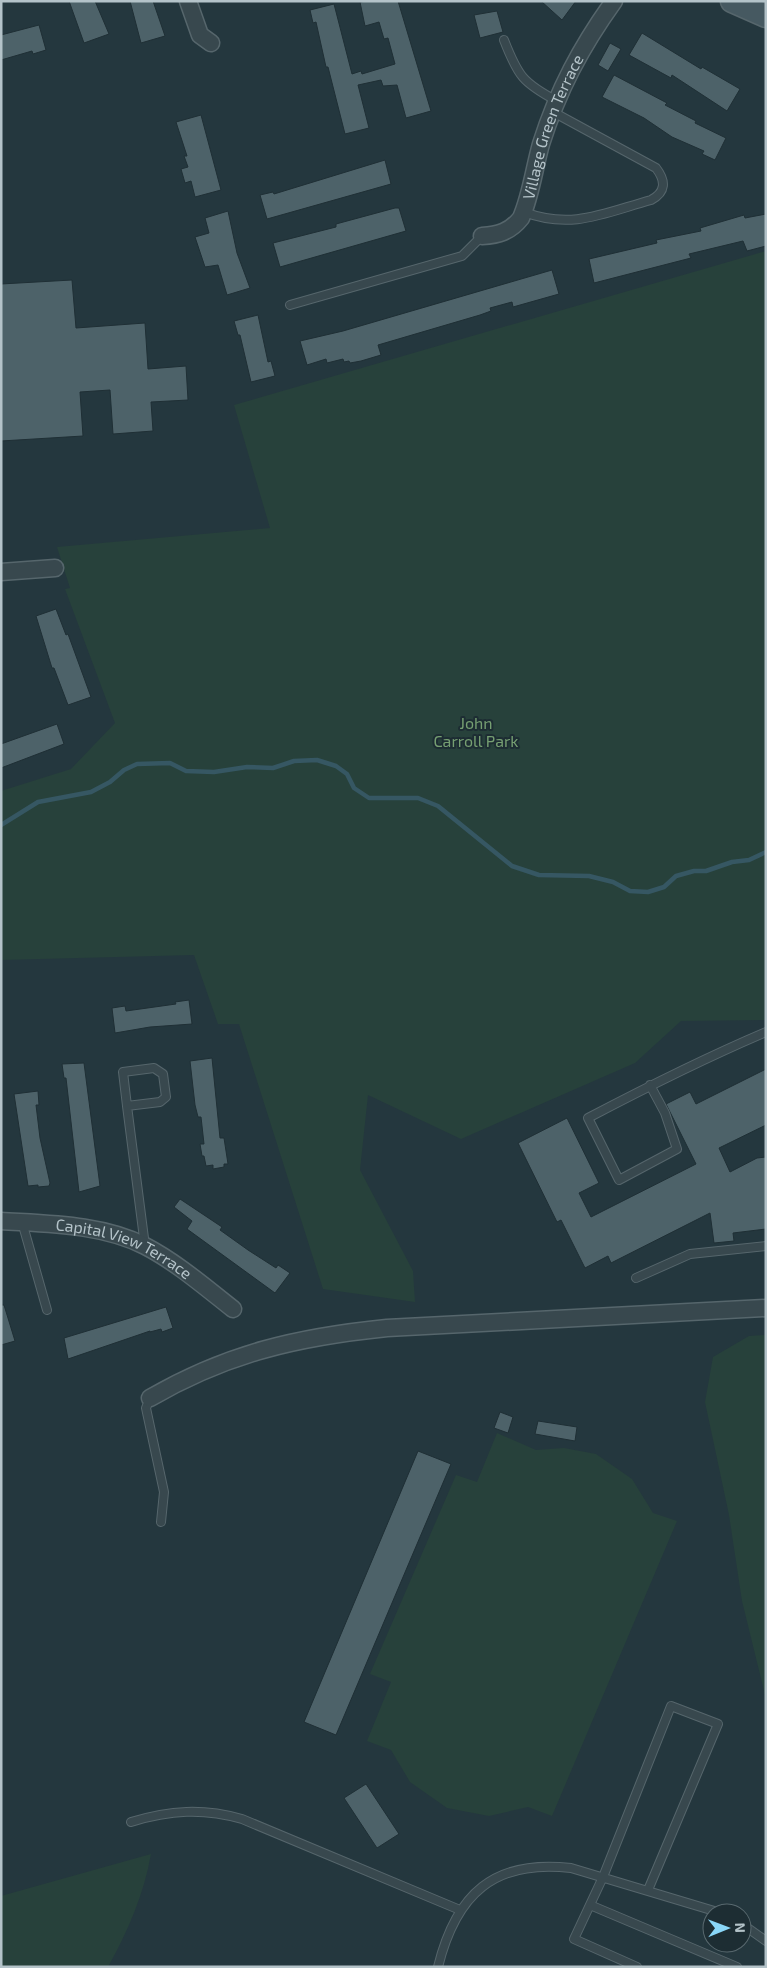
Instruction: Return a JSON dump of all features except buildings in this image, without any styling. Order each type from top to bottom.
[{"type":"street","points":[[188,1],[200,35],[211,43]]},
{"type":"street","name":"Village Green Terrace","points":[[482,236],[499,235],[508,230],[516,224],[524,212],[541,145],[575,59],[614,1]]},
{"type":"street","points":[[732,1],[766,16]]},
{"type":"street","points":[[1,572],[55,568]]},
{"type":"street","name":"Capital View Terrace","points":[[1,1221],[64,1225],[116,1236],[145,1246],[195,1279],[232,1309]]},
{"type":"street","points":[[150,1398],[181,1380],[220,1363],[280,1345],[328,1334],[387,1328],[766,1308]]},
{"type":"lane","points":[[504,40],[516,70],[536,90],[555,107],[656,168],[662,176],[664,186],[659,196],[651,200],[569,222],[544,220],[524,212]]},
{"type":"lane","points":[[290,305],[462,256],[482,236]]},
{"type":"lane","points":[[650,1085],[665,1113],[677,1149],[619,1180],[588,1118],[650,1085],[685,1067],[766,1032]]},
{"type":"lane","points":[[127,1106],[160,1102],[166,1097],[163,1074],[154,1068],[123,1072],[127,1106],[145,1246]]},
{"type":"lane","points":[[22,1222],[47,1310]]},
{"type":"lane","points":[[636,1278],[690,1254],[766,1246]]},
{"type":"lane","points":[[150,1398],[146,1408],[164,1492],[161,1522]]},
{"type":"lane","points":[[637,1967],[574,1939],[603,1877],[671,1706],[718,1724],[648,1890]]},
{"type":"lane","points":[[131,1822],[153,1816],[188,1811],[217,1812],[242,1819],[460,1910]]},
{"type":"lane","points":[[438,1967],[445,1939],[460,1910],[486,1884],[503,1874],[528,1867],[564,1868],[603,1877],[702,1907]]},
{"type":"lane","points":[[590,1905],[737,1967]]},
{"type":"lane","points":[[752,1931],[766,1941]]},
{"type":"green space","name":"John Carroll Park","points":[[766,251],[766,1020],[681,1021],[635,1063],[461,1139],[368,1095],[360,1170],[413,1271],[415,1302],[323,1289],[239,1024],[218,1024],[194,955],[1,960],[1,791],[71,769],[115,723],[65,589],[70,588],[57,547],[270,528],[234,405]]},
{"type":"green space","points":[[766,1335],[766,1699],[742,1601],[729,1515],[705,1402],[713,1357],[749,1336]]},
{"type":"green space","points":[[497,1433],[536,1450],[564,1448],[596,1454],[632,1479],[653,1513],[677,1521],[552,1816],[528,1807],[489,1816],[447,1808],[410,1782],[391,1750],[367,1741],[391,1682],[370,1674],[456,1475],[477,1482]]},
{"type":"green space","points":[[151,1854],[134,1912],[108,1967],[1,1967],[1,1896]]},
{"type":"waterway","points":[[1,825],[38,802],[91,792],[110,782],[124,770],[137,764],[170,763],[186,771],[214,772],[247,767],[273,768],[294,761],[317,760],[336,766],[347,774],[354,788],[369,798],[418,798],[438,806],[512,866],[539,875],[589,876],[613,882],[630,891],[648,892],[664,887],[676,876],[694,871],[706,871],[732,862],[749,860],[766,852]]}]
